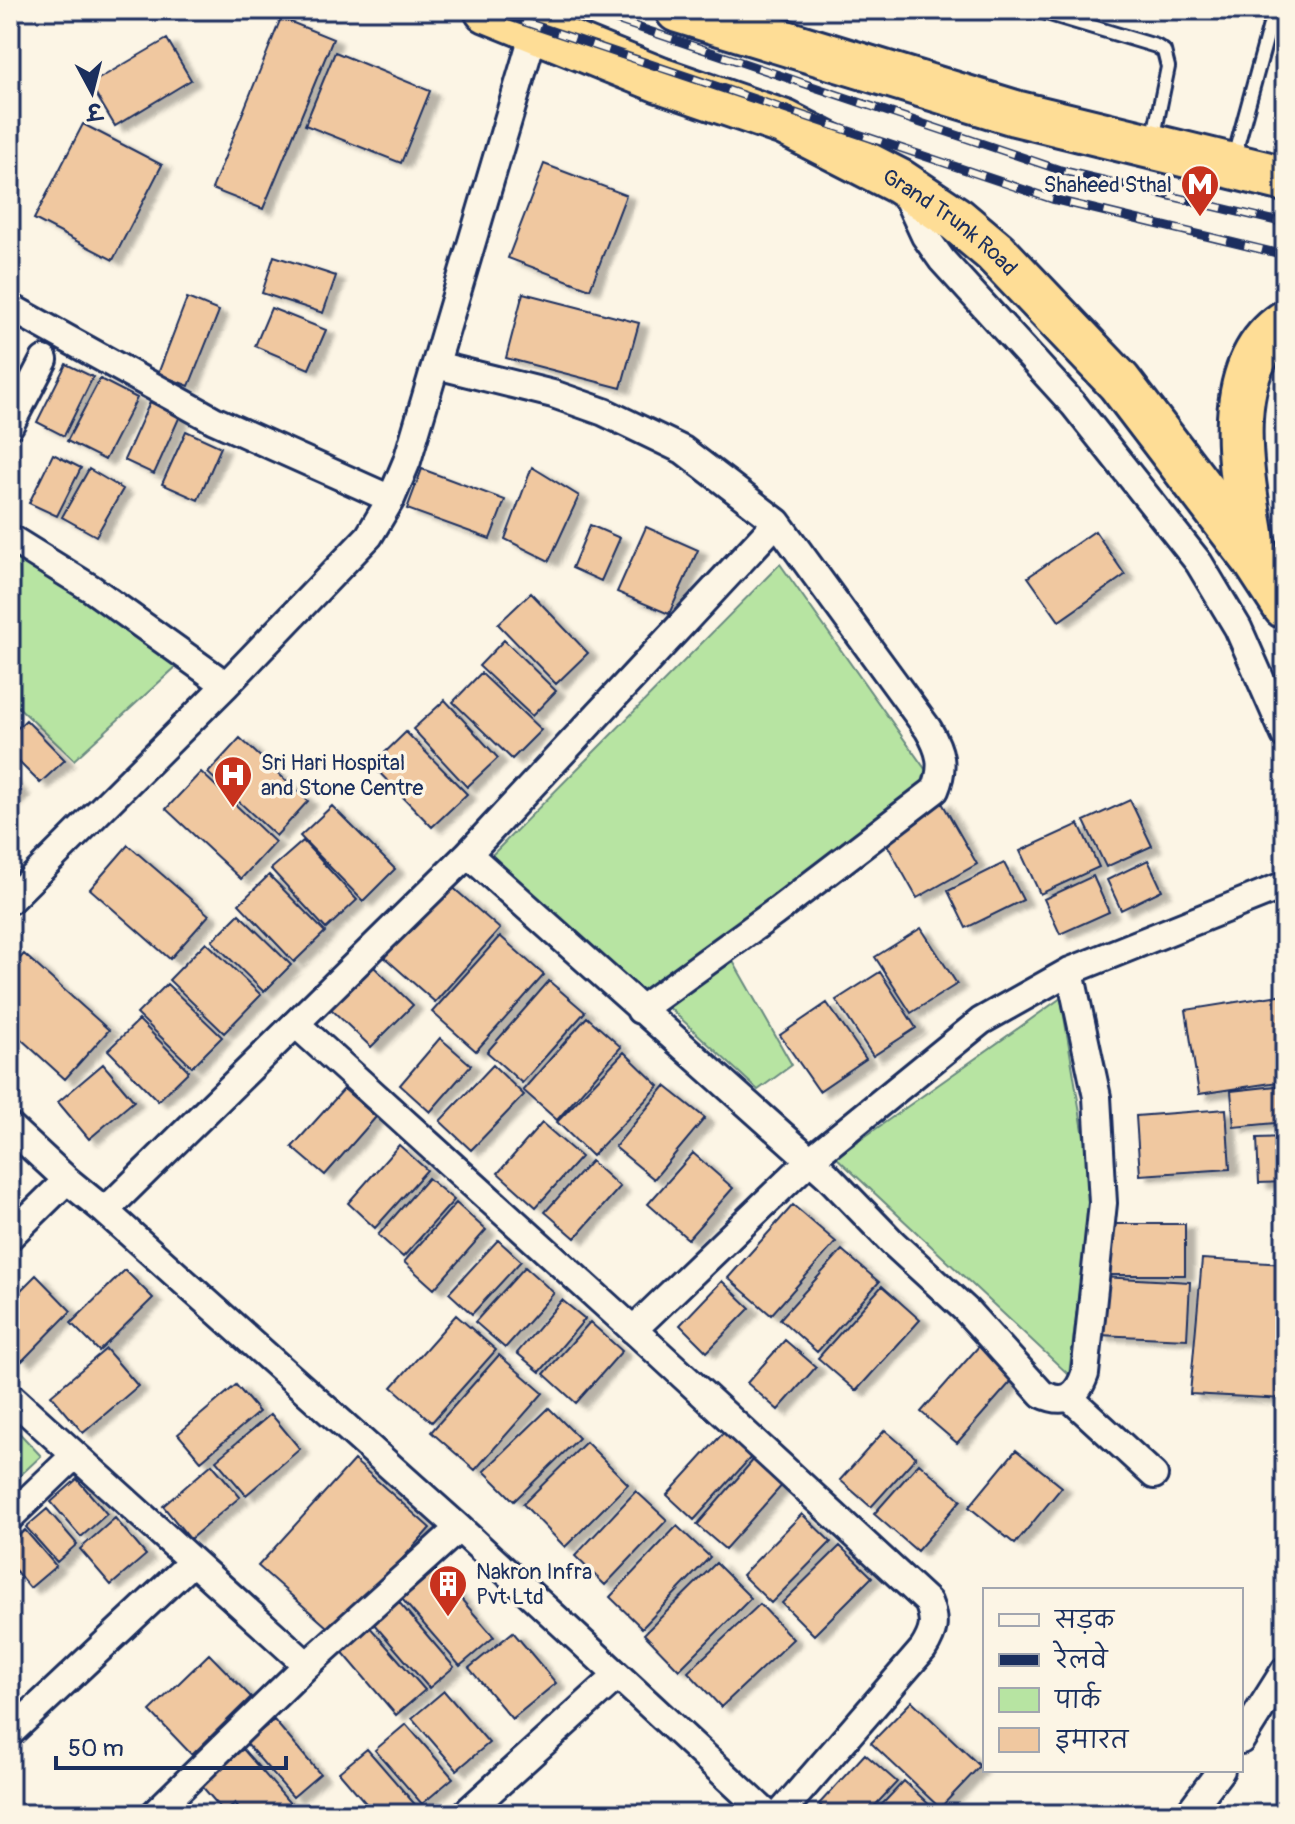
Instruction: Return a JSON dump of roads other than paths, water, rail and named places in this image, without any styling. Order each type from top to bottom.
[{"type":"highway","name":"Grand Trunk Road","points":[[487,10],[660,80],[785,123],[900,182],[957,220],[995,252],[1119,382],[1255,560],[1285,606]]},
{"type":"highway","points":[[678,10],[1015,113],[1285,179]]},
{"type":"highway","points":[[1255,560],[1240,451],[1241,406],[1249,369],[1271,332],[1285,323]]},
{"type":"street","points":[[10,900],[226,685],[369,536],[391,499],[407,461],[535,29]]},
{"type":"street","points":[[900,182],[925,236],[942,260],[1074,405],[1199,563],[1238,628],[1285,735]]},
{"type":"street","points":[[10,307],[214,420],[391,499]]},
{"type":"street","points":[[10,425],[44,360]]},
{"type":"street","points":[[436,365],[553,394],[604,412],[683,450],[777,522],[928,729],[942,759],[942,774],[935,790],[640,1010]]},
{"type":"street","points":[[105,1211],[468,854],[777,522]]},
{"type":"street","points":[[10,538],[92,589],[226,685]]},
{"type":"street","points":[[468,854],[810,1160],[966,1310],[1042,1394],[1053,1399],[1069,1397],[1079,1390],[1085,1374],[1103,1203],[1097,1097],[1070,971]]},
{"type":"street","points":[[633,1330],[810,1160],[981,1021],[1070,971],[1285,885]]},
{"type":"street","points":[[296,1024],[928,1602],[934,1616],[934,1633],[923,1649],[780,1814]]},
{"type":"street","points":[[10,1127],[459,1528],[767,1814]]},
{"type":"street","points":[[10,1236],[67,1180]]},
{"type":"street","points":[[10,1396],[307,1665]]},
{"type":"street","points":[[1069,1397],[1154,1475]]},
{"type":"street","points":[[10,1517],[75,1455]]},
{"type":"street","points":[[154,1814],[307,1665],[459,1528]]},
{"type":"street","points":[[10,1733],[191,1563]]},
{"type":"street","points":[[1243,1737],[1285,1670]]},
{"type":"street","points":[[465,1814],[617,1676]]},
{"type":"street","points":[[1188,1814],[1220,1772]]},
{"type":"lane","points":[[1036,10],[1164,51],[1168,67],[1151,147]]},
{"type":"lane","points":[[1231,167],[1274,10]]},
{"type":"railway","points":[[489,10],[1052,199],[1285,255]]},
{"type":"railway","points":[[587,10],[1060,170],[1285,223]]},
{"type":"place","name":"Shaheed Sthal","points":[[1200,218]]},
{"type":"place","name":"Sri Hari Hospital and Stone Centre","points":[[233,809]]},
{"type":"place","name":"Nakron Infra Pvt Ltd","points":[[448,1618]]}]
